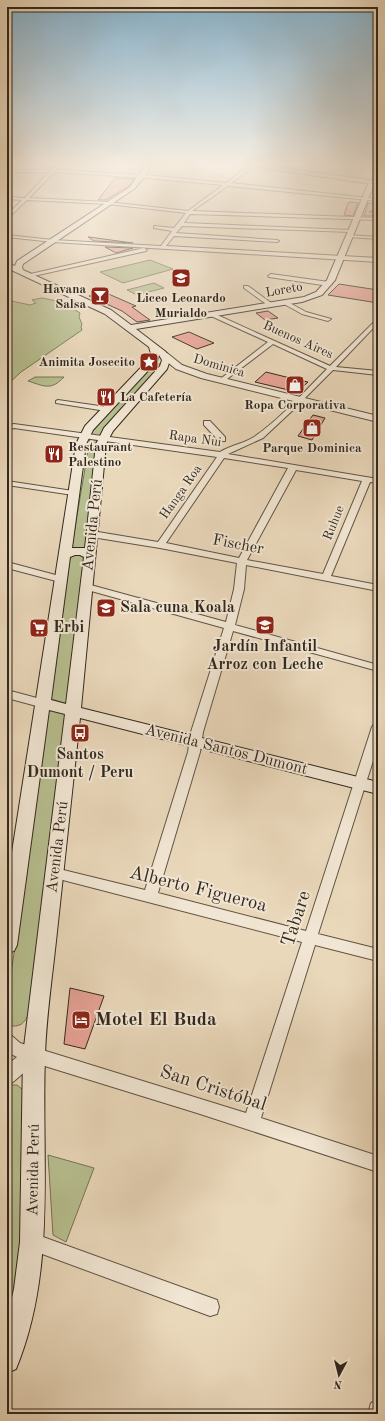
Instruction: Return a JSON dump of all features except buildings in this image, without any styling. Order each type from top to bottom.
[{"type":"main road","points":[[20,267],[64,232]]},
{"type":"main road","name":"Loreto","points":[[130,328],[286,303],[314,297],[323,291],[329,284],[350,234]]},
{"type":"main road","name":"Dominica","points":[[7,265],[20,267],[29,275],[108,312],[130,328],[169,361]]},
{"type":"main road","name":"Avenida Perú","points":[[7,945],[12,865],[44,704],[60,579],[81,444],[84,436],[106,409],[155,357],[153,347]]},
{"type":"main road","points":[[146,367],[169,361]]},
{"type":"main road","points":[[103,438],[108,430],[169,361]]},
{"type":"main road","name":"Avenida Perú","points":[[7,1360],[21,1316],[27,1289],[32,1242],[34,1055],[103,438]]},
{"type":"main road","points":[[64,556],[73,551],[84,551],[90,556]]},
{"type":"main road","name":"Avenida Santos Dumont","points":[[44,704],[378,788]]},
{"type":"street","points":[[29,275],[161,247],[173,232]]},
{"type":"street","points":[[177,232],[277,241]]},
{"type":"street","points":[[321,232],[378,238]]},
{"type":"street","points":[[7,236],[378,260]]},
{"type":"street","points":[[259,253],[265,240]]},
{"type":"street","points":[[271,276],[329,284]]},
{"type":"street","points":[[246,287],[271,305]]},
{"type":"street","points":[[286,303],[304,313],[328,319]]},
{"type":"street","name":"Buenos Aires","points":[[213,315],[330,368],[378,373]]},
{"type":"street","points":[[222,455],[231,448],[244,445],[257,439],[278,421],[378,320]]},
{"type":"street","points":[[221,380],[272,342]]},
{"type":"street","name":"Dominica","points":[[169,361],[196,374],[378,419]]},
{"type":"street","points":[[59,402],[106,409]]},
{"type":"street","points":[[207,423],[222,439],[244,445]]},
{"type":"street","name":"Rapa Nui","points":[[8,427],[14,426],[222,455],[378,481]]},
{"type":"street","name":"Hanga Roa","points":[[206,453],[222,439]]},
{"type":"street","name":"Hanga Roa","points":[[160,545],[222,455]]},
{"type":"street","points":[[150,897],[194,752],[197,732],[229,626],[239,589],[242,561],[293,467]]},
{"type":"street","name":"Ruhue","points":[[326,577],[367,479]]},
{"type":"street","points":[[7,483],[73,493]]},
{"type":"street","name":"Fischer","points":[[92,534],[160,545],[378,588]]},
{"type":"street","points":[[7,564],[60,579]]},
{"type":"street","points":[[87,587],[378,668]]},
{"type":"street","points":[[7,694],[44,704]]},
{"type":"street","name":"Tabare","points":[[251,1122],[378,727]]},
{"type":"street","name":"Alberto Figueroa","points":[[55,873],[378,955]]},
{"type":"street","name":"San Cristóbal","points":[[7,1041],[15,1049],[251,1122],[378,1164]]},
{"type":"street","points":[[7,1076],[19,1065],[34,1055]]},
{"type":"street","points":[[32,1242],[210,1307]]},
{"type":"green space","points":[[150,260],[173,269],[123,283],[100,272]]},
{"type":"green space","points":[[154,283],[164,288],[137,295],[127,290]]},
{"type":"green space","points":[[42,298],[62,302],[80,313],[79,317],[82,324],[82,330],[21,372],[7,385],[7,300],[30,305],[36,303],[32,300]]},
{"type":"green space","points":[[157,364],[164,364],[101,437],[89,435],[148,368]]},
{"type":"green space","points":[[35,377],[64,377],[55,384],[47,386],[28,381]]},
{"type":"green space","points":[[90,439],[101,441],[86,551],[71,551]]},
{"type":"green space","points":[[75,554],[82,554],[87,559],[68,704],[51,699],[70,558]]},
{"type":"green space","points":[[49,709],[67,714],[31,1010],[21,1024],[11,1026],[7,1018],[7,1002]]},
{"type":"green space","points":[[11,1085],[17,1085],[27,1093],[25,1256],[7,1330],[7,1091]]},
{"type":"green space","points":[[48,1155],[94,1168],[66,1242],[53,1235]]},
{"type":"place","name":"Liceo Leonardo Murialdo","points":[[181,278]]},
{"type":"place","name":"Havana Salsa","points":[[100,296]]},
{"type":"place","name":"Animita Josecito","points":[[149,362]]},
{"type":"place","name":"Ropa Corporativa","points":[[295,385]]},
{"type":"place","name":"La Cafetería","points":[[106,397]]},
{"type":"place","name":"Parque Dominica","points":[[312,428]]},
{"type":"place","name":"Restaurant Palestino","points":[[54,454]]},
{"type":"place","name":"Sala cuna Koala","points":[[106,608]]},
{"type":"place","name":"Jardín Infantil Arroz con Leche","points":[[265,625]]},
{"type":"place","name":"Erbi","points":[[39,628]]},
{"type":"place","name":"Santos Dumont / Peru","points":[[80,733]]},
{"type":"place","name":"Motel El Buda","points":[[81,1020]]}]
